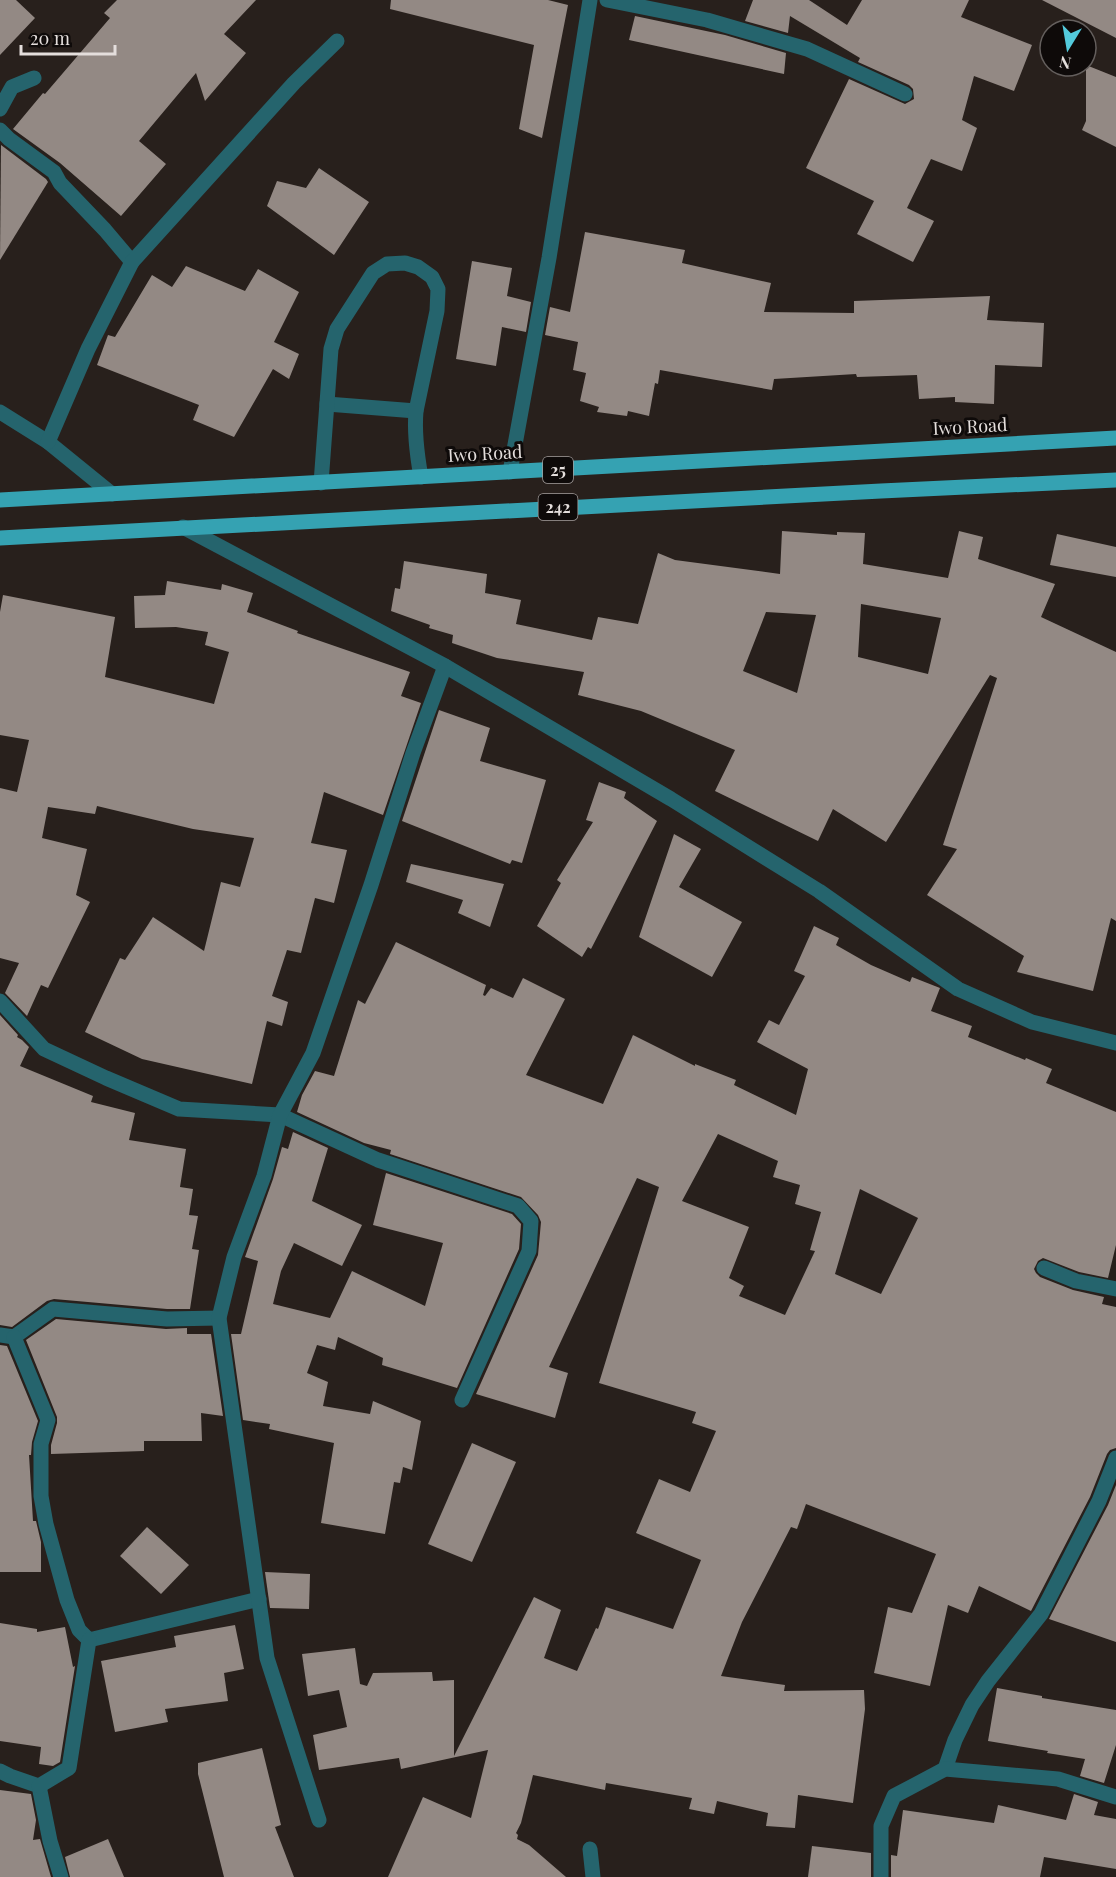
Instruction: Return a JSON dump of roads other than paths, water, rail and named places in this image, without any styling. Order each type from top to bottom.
[{"type":"main road","name":"Iwo Road","points":[[0,500],[1116,438]]},
{"type":"main road","name":"242","points":[[0,538],[881,490],[1116,480]]},
{"type":"street","points":[[510,472],[549,258],[591,0]]},
{"type":"street","points":[[607,0],[707,20],[807,50],[905,94]]},
{"type":"street","points":[[48,442],[88,349],[132,262],[294,83],[337,41]]},
{"type":"street","points":[[0,109],[12,87],[34,78]]},
{"type":"street","points":[[0,130],[54,172],[60,183],[132,262]]},
{"type":"street","points":[[321,483],[331,349],[337,329],[373,273],[387,264],[405,263],[418,267],[432,276],[438,289],[437,311],[414,426],[421,477]]},
{"type":"street","points":[[327,404],[416,411]]},
{"type":"street","points":[[0,412],[48,442],[112,494]]},
{"type":"street","points":[[183,527],[445,666],[671,799],[819,891],[958,989],[1032,1022],[1116,1043]]},
{"type":"street","points":[[319,1820],[267,1658],[219,1318],[234,1257],[264,1176],[280,1115],[314,1053],[413,753],[445,666]]},
{"type":"street","points":[[0,1001],[44,1049],[179,1109],[280,1115],[378,1160],[518,1206],[531,1221],[529,1251],[462,1400]]},
{"type":"street","points":[[1044,1268],[1076,1281],[1116,1289]]},
{"type":"street","points":[[89,1640],[79,1630],[67,1600],[46,1524],[41,1496],[41,1444],[48,1420],[7,1336],[53,1309],[167,1319],[219,1318]]},
{"type":"street","points":[[945,1769],[955,1740],[972,1705],[1041,1614],[1100,1501],[1116,1458]]},
{"type":"street","points":[[89,1640],[259,1599]]},
{"type":"street","points":[[39,1786],[69,1768],[89,1640]]},
{"type":"street","points":[[881,1877],[881,1826],[894,1796],[945,1769],[1058,1779],[1116,1797]]},
{"type":"street","points":[[0,1771],[39,1786]]},
{"type":"street","points":[[39,1786],[60,1877]]},
{"type":"street","points":[[590,1849],[593,1877]]}]
